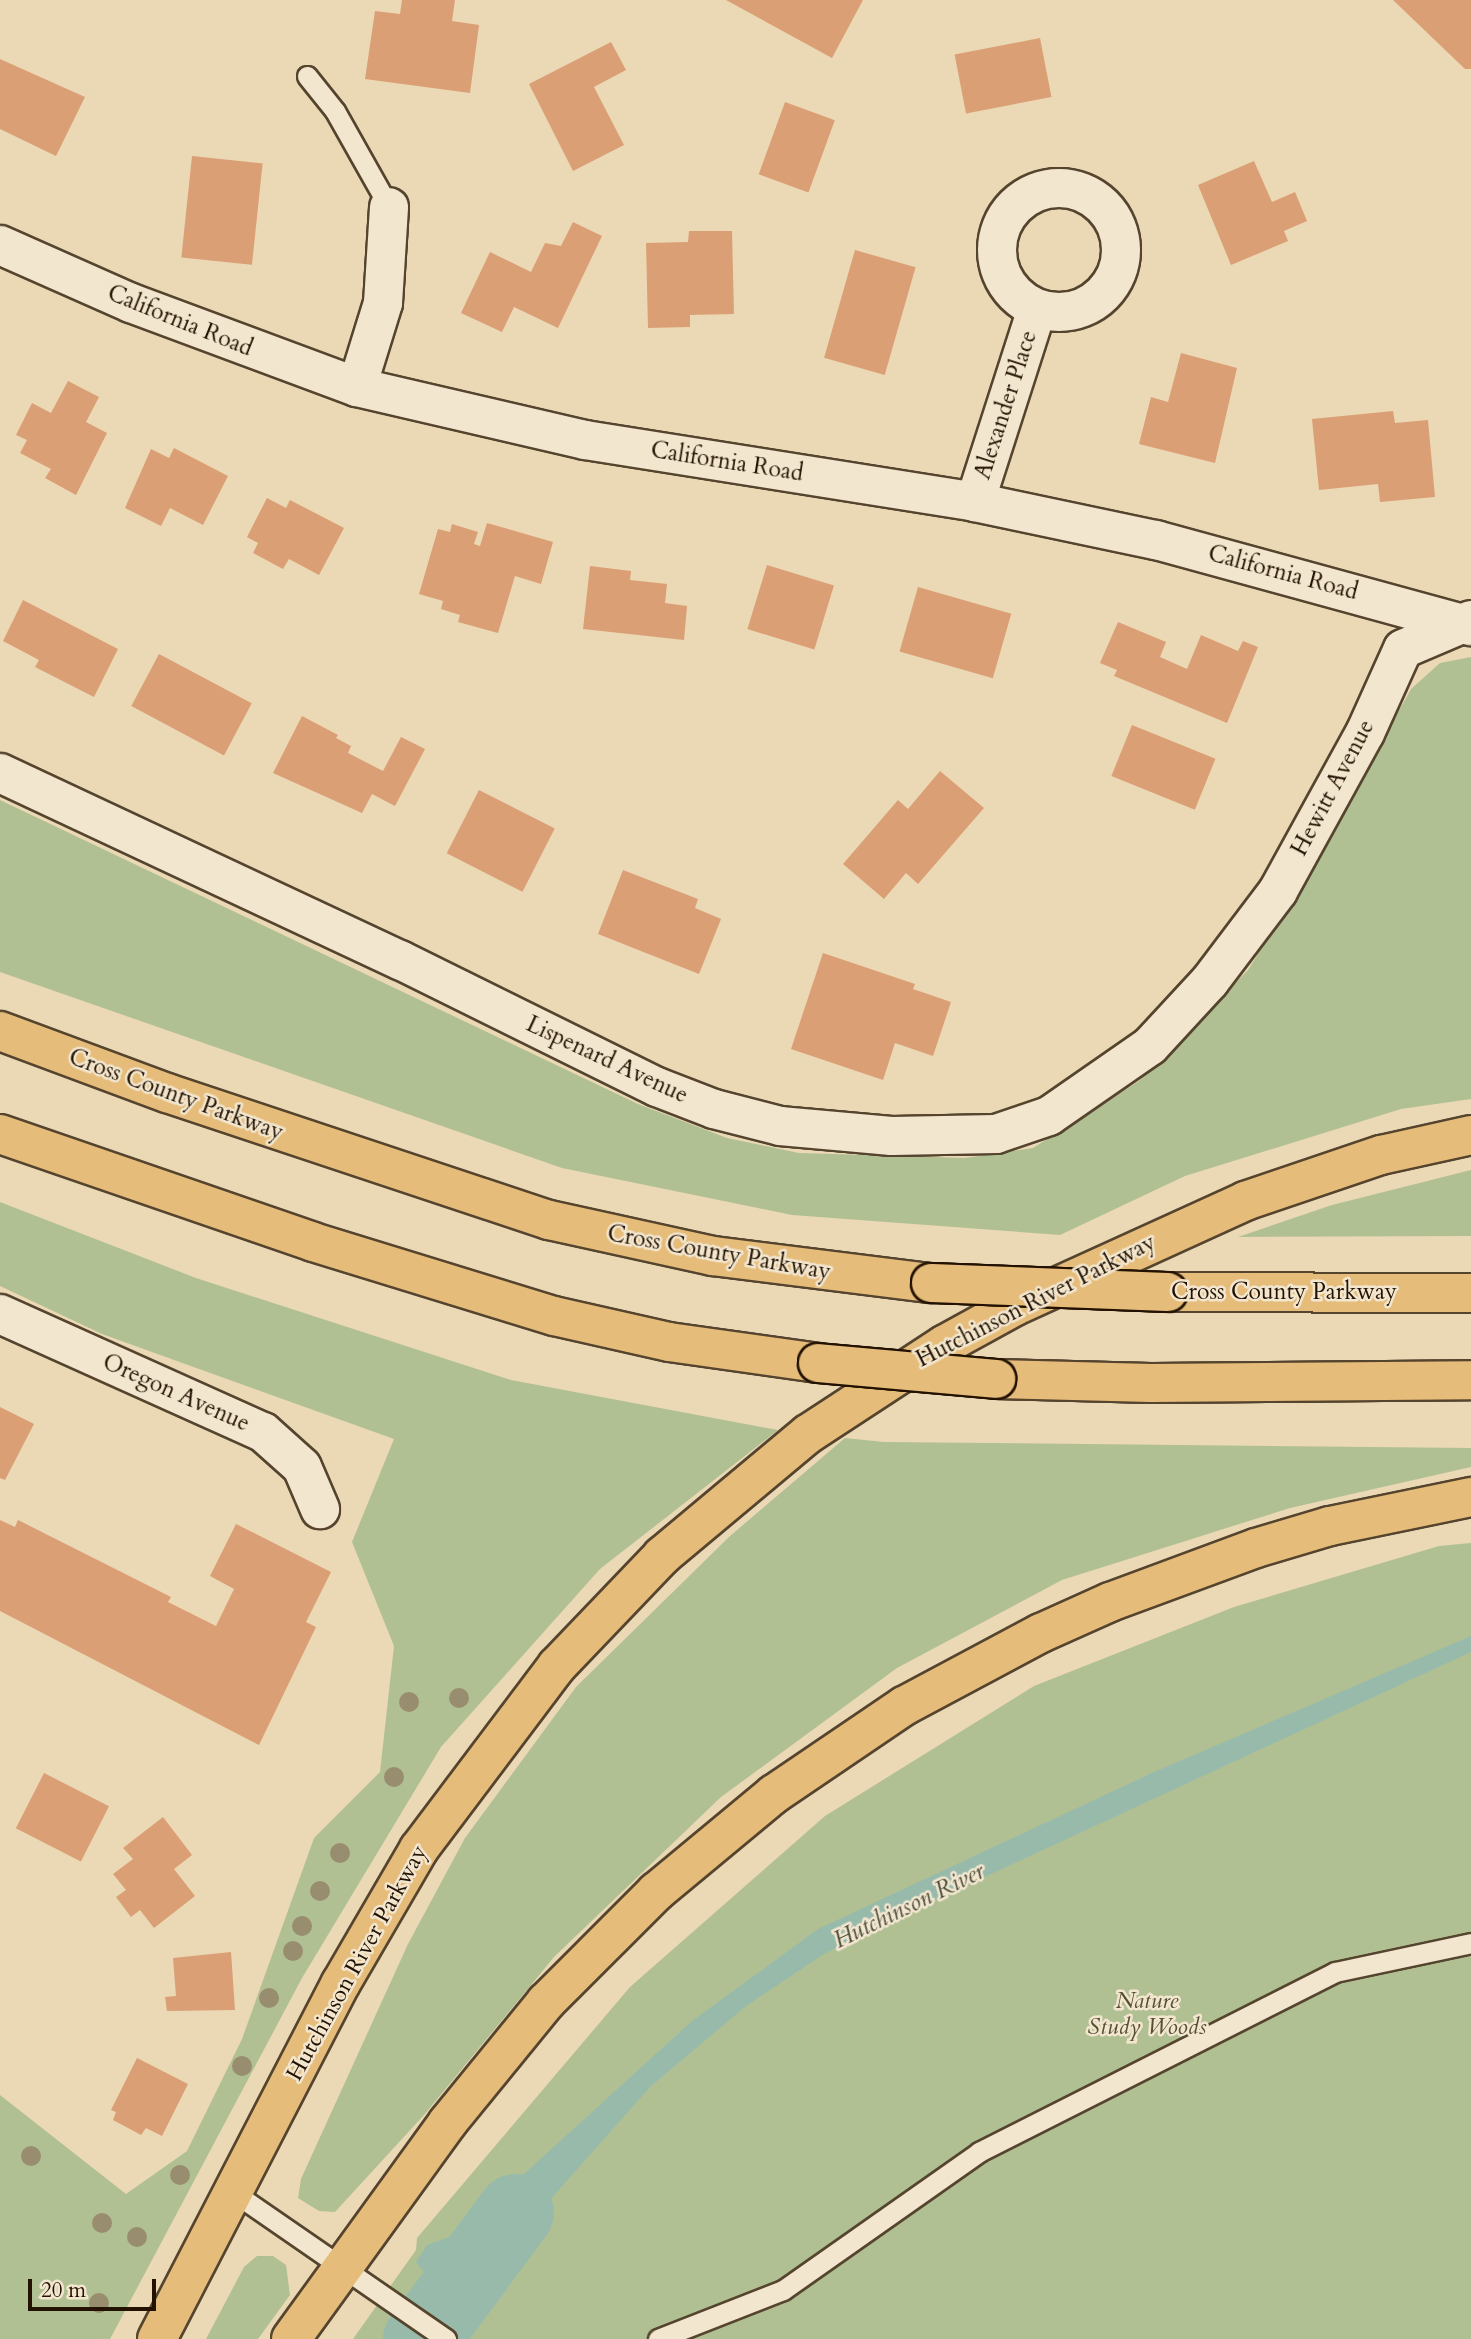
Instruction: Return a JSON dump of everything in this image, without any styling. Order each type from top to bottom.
[{"type":"highway","name":"Cross County Parkway","points":[[0,1031],[167,1093],[549,1220],[713,1256],[931,1283],[1168,1292],[1471,1293]]},
{"type":"highway","points":[[0,1134],[300,1238],[541,1313],[669,1342],[818,1363],[996,1379],[1151,1383],[1471,1380]]},
{"type":"highway","name":"Hutchinson River Parkway","points":[[158,2339],[378,1915],[461,1787],[608,1610],[726,1499],[872,1390],[1015,1307],[1106,1262],[1175,1229],[1307,1178],[1471,1135]]},
{"type":"highway","points":[[291,2339],[496,2061],[600,1945],[716,1840],[839,1748],[970,1670],[1146,1588],[1330,1526],[1471,1497]]},
{"type":"street","points":[[357,387],[383,303],[389,207]]},
{"type":"street","name":"California Road","points":[[0,245],[131,303],[357,387],[585,440],[975,502],[1156,540],[1468,623]]},
{"type":"street","name":"Alexander Place","points":[[975,502],[1037,309]]},
{"type":"street","name":"Hewitt Avenue","points":[[1210,981],[1278,891],[1364,733],[1403,649],[1468,623]]},
{"type":"street","name":"Lispenard Avenue","points":[[0,773],[354,938],[657,1087],[714,1109],[780,1126],[958,1137],[996,1134],[1049,1116],[1150,1046],[1210,981]]},
{"type":"street","name":"Oregon Avenue","points":[[0,1314],[263,1432],[302,1467],[320,1509]]},
{"type":"lane","points":[[307,76],[335,111],[389,207]]},
{"type":"lane","points":[[658,2339],[783,2290],[979,2152],[1335,1972],[1471,1943]]},
{"type":"lane","points":[[233,2192],[446,2339]]},
{"type":"green space","points":[[1471,657],[1471,1099],[1401,1109],[1185,1176],[1060,1235],[792,1215],[562,1168],[0,972],[0,800],[638,1104],[727,1138],[799,1153],[965,1158],[1033,1148],[1139,1081],[1248,970],[1317,859],[1411,689],[1440,663]]},
{"type":"green space","points":[[1471,1170],[1471,1236],[1238,1237],[1332,1205]]},
{"type":"green space","points":[[0,1202],[196,1278],[511,1380],[778,1430],[600,1569],[441,1747],[302,1978],[110,2339],[0,2339],[0,2095],[126,2194],[187,2151],[242,2039],[314,1838],[380,1772],[394,1646],[352,1542],[394,1439],[102,1334],[0,1286]]},
{"type":"green space","points":[[845,1438],[884,1442],[1471,1448],[1471,1467],[1290,1508],[1062,1580],[897,1668],[721,1797],[554,1957],[424,2115],[335,2212],[319,2211],[298,2198],[301,2179],[408,1944],[465,1838],[576,1687],[730,1536]]},
{"type":"green space","name":"Nature Study Woods","points":[[1471,1543],[1471,2339],[353,2339],[416,2250],[417,2238],[630,1987],[825,1816],[1034,1686],[1234,1607],[1439,1546]]},
{"type":"green space","points":[[257,2256],[273,2256],[286,2265],[290,2295],[258,2339],[206,2339],[244,2267]]},
{"type":"water","points":[[1471,1636],[1471,1652],[894,1919],[824,1954],[746,2006],[650,2087],[502,2254],[508,2288],[493,2307],[477,2313],[432,2283],[416,2262],[427,2245],[471,2229],[514,2183],[692,2021],[818,1929],[1154,1772]]},
{"type":"building","points":[[402,0],[455,0],[452,21],[479,25],[470,93],[365,79],[375,11],[400,14]]},
{"type":"building","points":[[726,0],[863,0],[832,58]]},
{"type":"building","points":[[1393,0],[1471,0],[1471,69],[1465,69]]},
{"type":"building","points":[[1040,38],[1051,97],[966,113],[955,55]]},
{"type":"building","points":[[611,42],[626,70],[594,87],[624,145],[573,171],[529,84]]},
{"type":"building","points":[[0,59],[85,97],[56,156],[0,129]]},
{"type":"building","points":[[785,102],[835,120],[808,192],[759,174]]},
{"type":"building","points":[[192,156],[263,163],[252,265],[181,257]]},
{"type":"building","points":[[1254,161],[1272,202],[1295,192],[1307,221],[1284,231],[1288,241],[1231,265],[1198,185]]},
{"type":"building","points":[[573,222],[602,236],[558,328],[514,307],[502,332],[461,313],[490,252],[531,272],[545,243],[561,246]]},
{"type":"building","points":[[689,231],[732,231],[734,314],[690,315],[690,327],[648,328],[646,243],[688,242]]},
{"type":"building","points":[[855,250],[916,267],[885,375],[824,358]]},
{"type":"building","points":[[1181,353],[1237,368],[1215,463],[1139,444],[1151,397],[1168,402]]},
{"type":"building","points":[[68,381],[99,397],[86,422],[107,433],[76,495],[45,478],[51,469],[20,453],[27,440],[16,435],[32,403],[51,413]]},
{"type":"building","points":[[1393,411],[1395,423],[1428,420],[1435,497],[1380,502],[1378,484],[1319,490],[1312,419]]},
{"type":"building","points":[[174,448],[228,476],[203,525],[170,508],[161,526],[125,508],[151,449],[169,458]]},
{"type":"building","points":[[267,498],[286,508],[290,500],[344,528],[319,575],[289,559],[283,569],[253,553],[258,543],[247,537]]},
{"type":"building","points":[[487,523],[553,542],[541,584],[515,576],[498,633],[458,622],[460,615],[441,609],[443,601],[419,594],[438,529],[450,532],[452,524],[478,532],[474,544],[480,546]]},
{"type":"building","points":[[767,565],[834,585],[814,650],[747,629]]},
{"type":"building","points":[[590,566],[631,571],[630,580],[667,584],[665,603],[687,606],[684,640],[583,629]]},
{"type":"building","points":[[918,587],[1011,614],[993,678],[900,651]]},
{"type":"building","points":[[23,600],[118,649],[94,697],[35,667],[39,660],[3,641]]},
{"type":"building","points":[[1118,622],[1166,642],[1160,657],[1187,669],[1201,635],[1238,651],[1243,641],[1258,647],[1227,723],[1114,676],[1117,670],[1100,663]]},
{"type":"building","points":[[159,654],[252,703],[224,755],[131,706]]},
{"type":"building","points":[[302,716],[338,735],[336,738],[351,746],[348,753],[383,771],[401,737],[425,749],[395,806],[372,794],[362,813],[273,773]]},
{"type":"building","points":[[1132,725],[1215,759],[1195,810],[1111,776]]},
{"type":"building","points":[[940,771],[984,808],[918,884],[906,873],[884,899],[843,864],[898,800],[908,809]]},
{"type":"building","points":[[479,790],[555,829],[523,892],[447,853]]},
{"type":"building","points":[[623,870],[698,899],[695,908],[721,919],[699,974],[598,934]]},
{"type":"building","points":[[823,953],[915,984],[913,989],[951,1002],[933,1056],[895,1043],[883,1080],[791,1049]]},
{"type":"building","points":[[0,1407],[34,1424],[5,1480],[0,1478]]},
{"type":"building","points":[[0,1520],[15,1527],[18,1520],[171,1597],[168,1602],[216,1626],[234,1589],[210,1576],[236,1524],[331,1572],[306,1622],[316,1627],[259,1745],[0,1611]]},
{"type":"building","points":[[44,1773],[109,1806],[81,1861],[16,1828]]},
{"type":"building","points":[[163,1817],[192,1855],[174,1869],[195,1896],[154,1928],[140,1910],[131,1917],[116,1897],[126,1890],[113,1874],[133,1859],[123,1848]]},
{"type":"building","points":[[231,1952],[235,2010],[167,2011],[165,1997],[176,1996],[173,1958]]},
{"type":"building","points":[[137,2058],[188,2084],[162,2136],[146,2128],[141,2135],[113,2120],[116,2112],[111,2110]]},
{"type":"waterway","name":"Hutchinson River","points":[[421,2339],[515,2212]]}]
